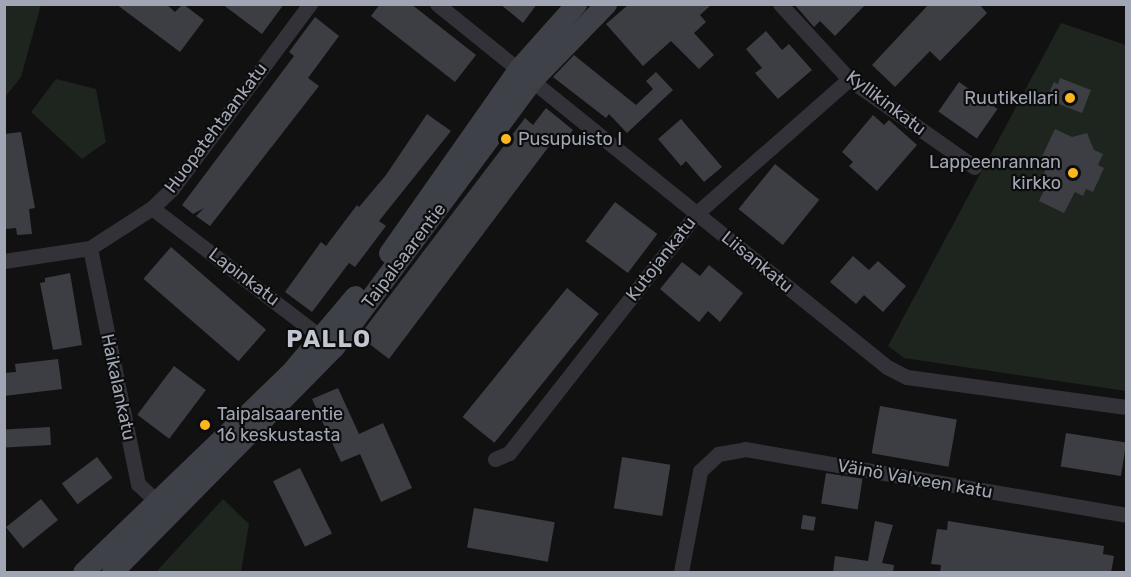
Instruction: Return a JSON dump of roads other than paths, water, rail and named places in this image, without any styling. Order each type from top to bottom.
[{"type":"main road","name":"Taipalsaarentie","points":[[112,573],[163,506],[256,407],[328,343],[401,237],[526,74],[576,4]]},
{"type":"main road","name":"Taipalsaarentie","points":[[526,74],[606,4]]},
{"type":"main road","name":"Taipalsaarentie","points":[[83,573],[163,506]]},
{"type":"street","name":"Huopatehtaankatu","points":[[4,261],[90,248],[152,208],[172,189],[310,4]]},
{"type":"street","name":"Liisankatu","points":[[437,4],[887,368],[908,377],[1126,407]]},
{"type":"street","name":"Kyllikinkatu","points":[[780,4],[849,79],[974,167]]},
{"type":"street","name":"Kutojankatu","points":[[495,459],[509,453],[697,213],[849,79]]},
{"type":"street","name":"Lapinkatu","points":[[152,208],[328,343]]},
{"type":"street","name":"Haikalankatu","points":[[90,248],[138,484],[163,506]]},
{"type":"street","name":"Väinö Valveen katu","points":[[681,573],[694,486],[707,462],[718,454],[745,449],[1126,515]]},
{"type":"place","name":"Ruutikellari","points":[[1070,98]]},
{"type":"place","name":"Pusupuisto I","points":[[506,139]]},
{"type":"place","name":"Lappeenrannan kirkko","points":[[1073,173]]},
{"type":"place","name":"Taipalsaarentie 16 keskustasta","points":[[205,425]]},
{"type":"district","name":"PALLO","points":[[329,340]]}]
